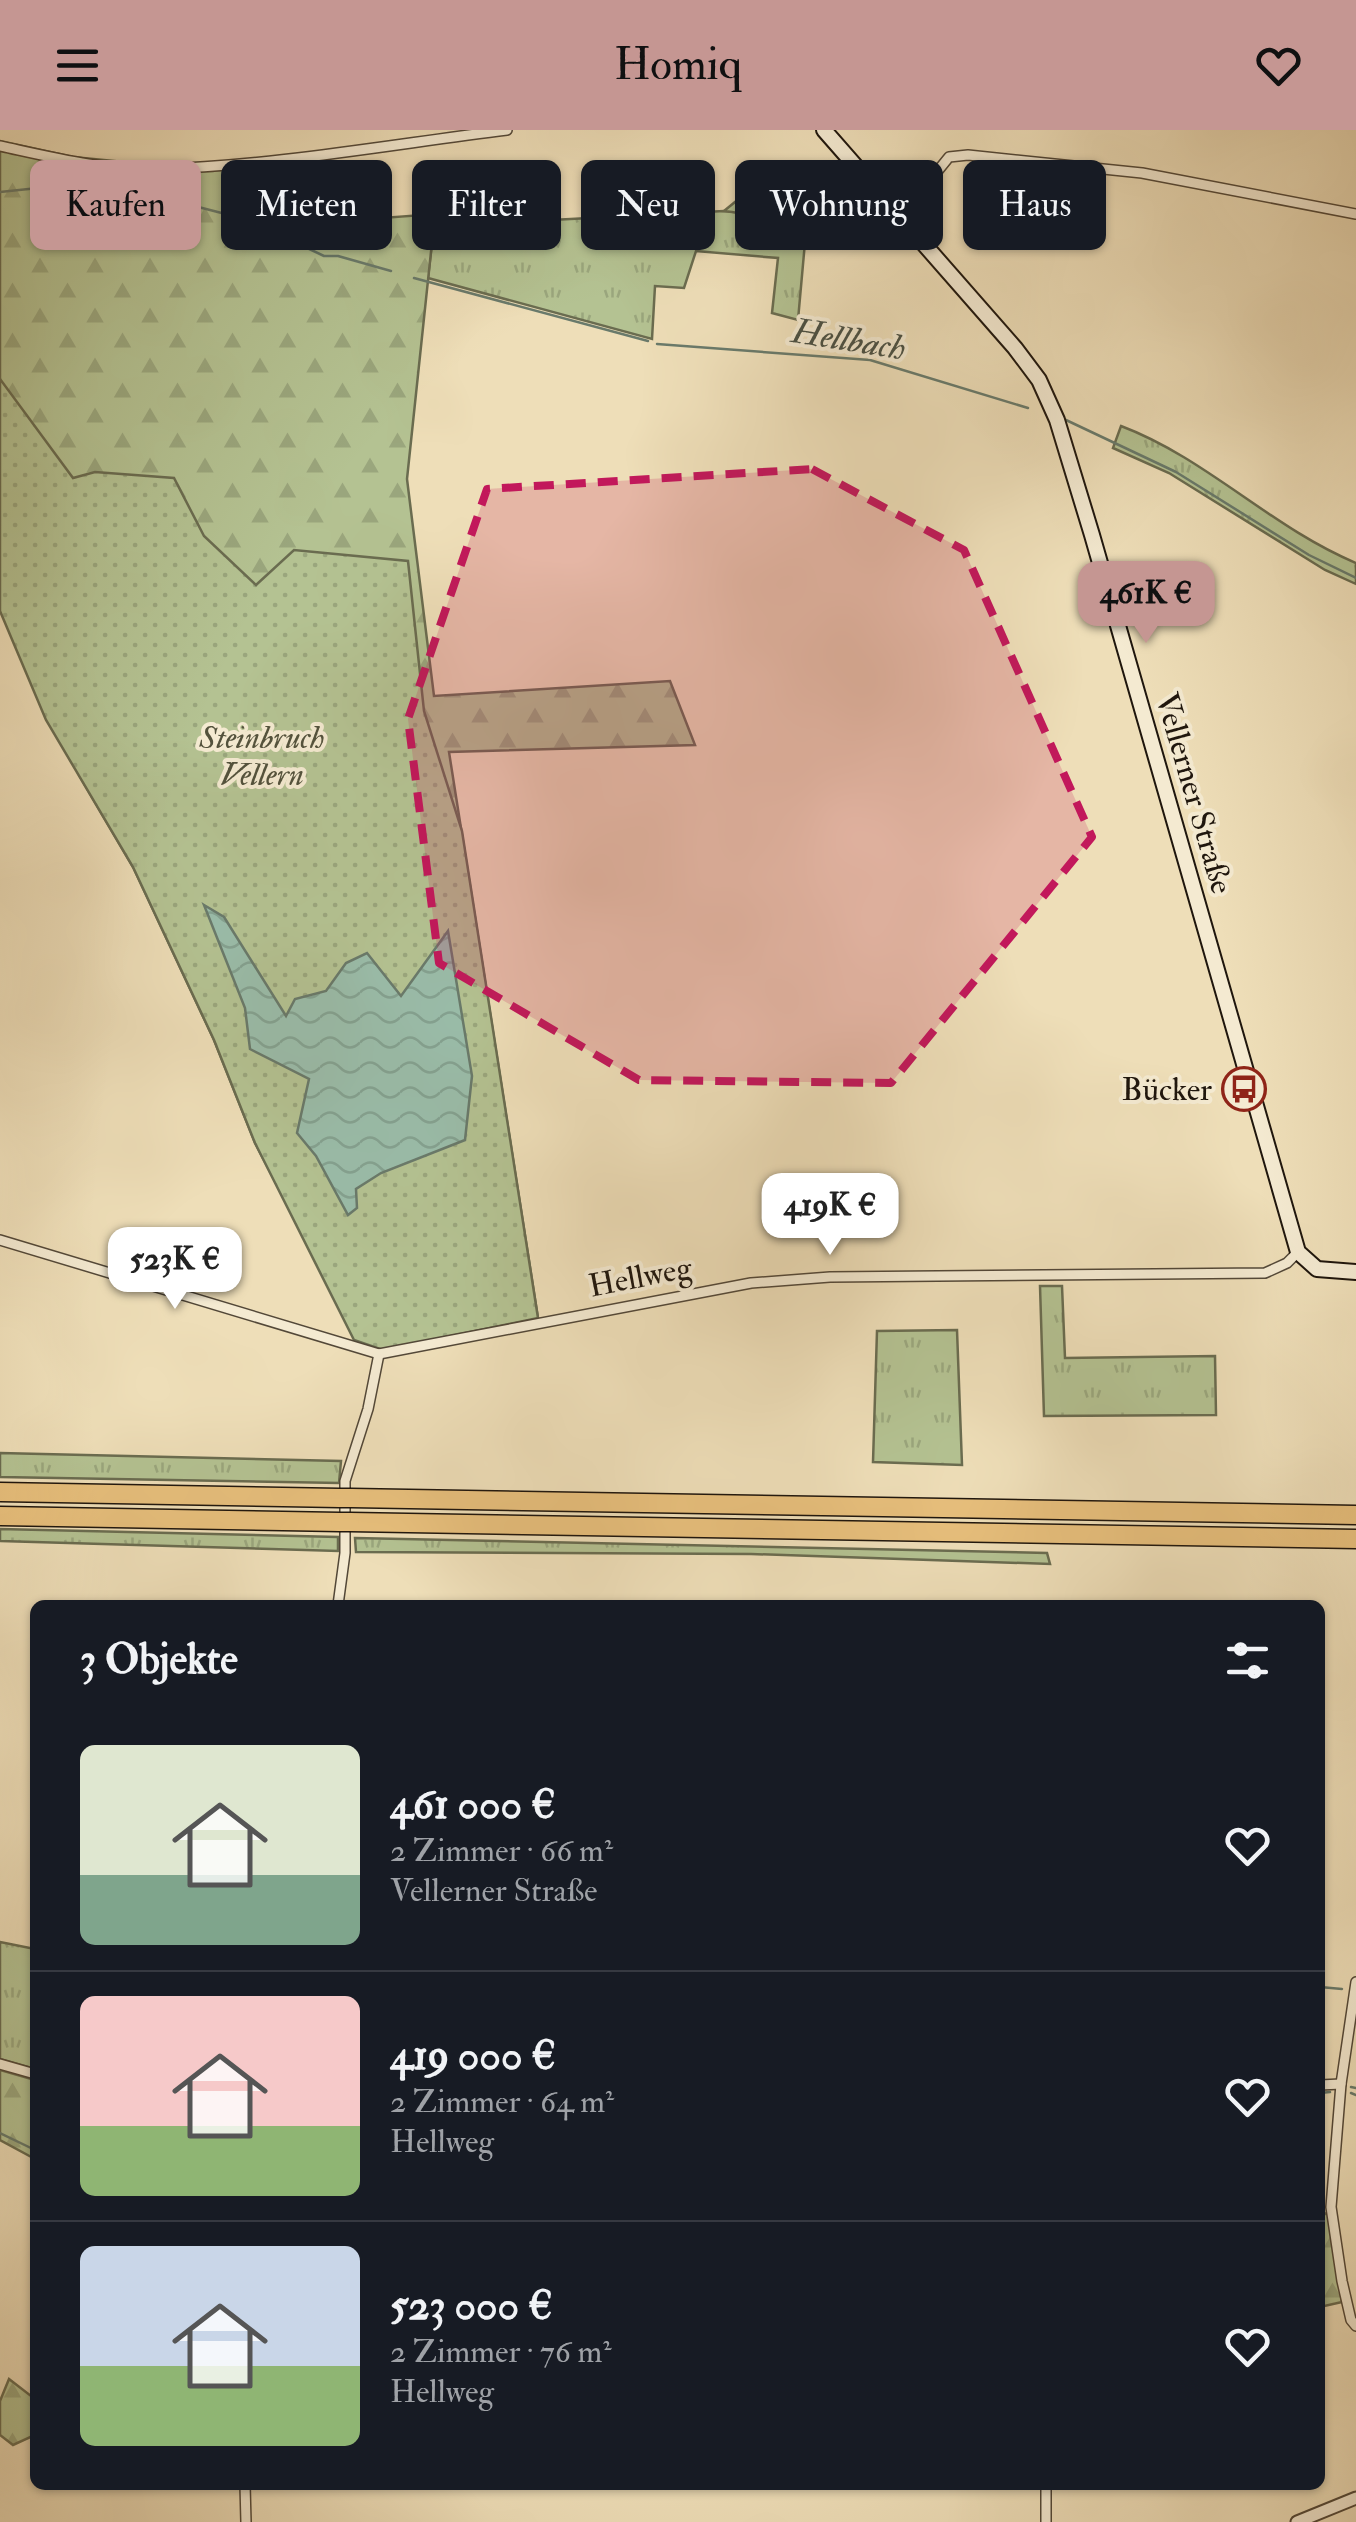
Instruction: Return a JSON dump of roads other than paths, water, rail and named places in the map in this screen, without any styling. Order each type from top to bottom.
[{"type":"highway","points":[[0,1492],[1356,1515]]},
{"type":"highway","points":[[0,1516],[1356,1539]]},
{"type":"main road","name":"Vellerner Straße","points":[[824,130],[850,160]]},
{"type":"main road","name":"Vellerner Straße","points":[[929,250],[1040,380],[1057,420],[1298,1252]]},
{"type":"main road","points":[[1298,1252],[1317,1269],[1356,1272]]},
{"type":"street","points":[[0,146],[74,162],[156,170],[507,130]]},
{"type":"street","points":[[943,164],[948,157],[968,156],[1142,173],[1356,214]]},
{"type":"street","name":"Hellweg","points":[[0,1240],[379,1354],[751,1283],[830,1278],[1266,1273],[1287,1263],[1298,1252]]},
{"type":"street","points":[[339,1600],[345,1481],[368,1408],[379,1354]]},
{"type":"street","points":[[1356,1982],[1341,2084],[1331,2207],[1342,2280],[1351,2320],[1356,2326]]},
{"type":"street","points":[[0,2064],[30,2073]]},
{"type":"street","points":[[1325,2085],[1341,2084]]},
{"type":"street","points":[[245,2490],[246,2522]]},
{"type":"street","points":[[1046,2490],[1046,2522]]},
{"type":"street","points":[[1297,2522],[1356,2498]]},
{"type":"water","points":[[204,905],[224,917],[286,1016],[295,999],[326,991],[346,963],[367,953],[401,996],[448,931],[472,1076],[465,1140],[381,1173],[356,1189],[357,1208],[348,1215],[316,1156],[297,1133],[309,1079],[250,1049],[245,1008]]},
{"type":"waterway","name":"Hellbach","points":[[0,192],[38,188],[175,201],[245,219],[324,256],[338,256],[391,271]]},
{"type":"waterway","name":"Hellbach","points":[[414,278],[648,341]]},
{"type":"waterway","name":"Hellbach","points":[[657,344],[870,360],[1028,408]]},
{"type":"waterway","name":"Hellbach","points":[[1066,420],[1176,472],[1309,555],[1356,578]]},
{"type":"waterway","points":[[1325,1987],[1342,1989]]},
{"type":"waterway","points":[[1351,2087],[1356,2088]]},
{"type":"waterway","points":[[1325,2092],[1330,2092]]},
{"type":"waterway","points":[[1351,2093],[1356,2095]]},
{"type":"waterway","points":[[0,2133],[30,2148]]},
{"type":"place","name":"Bücker","points":[[1244,1089]]},
{"type":"park label","name":"Steinbruch Vellern","points":[[262,756]]}]
